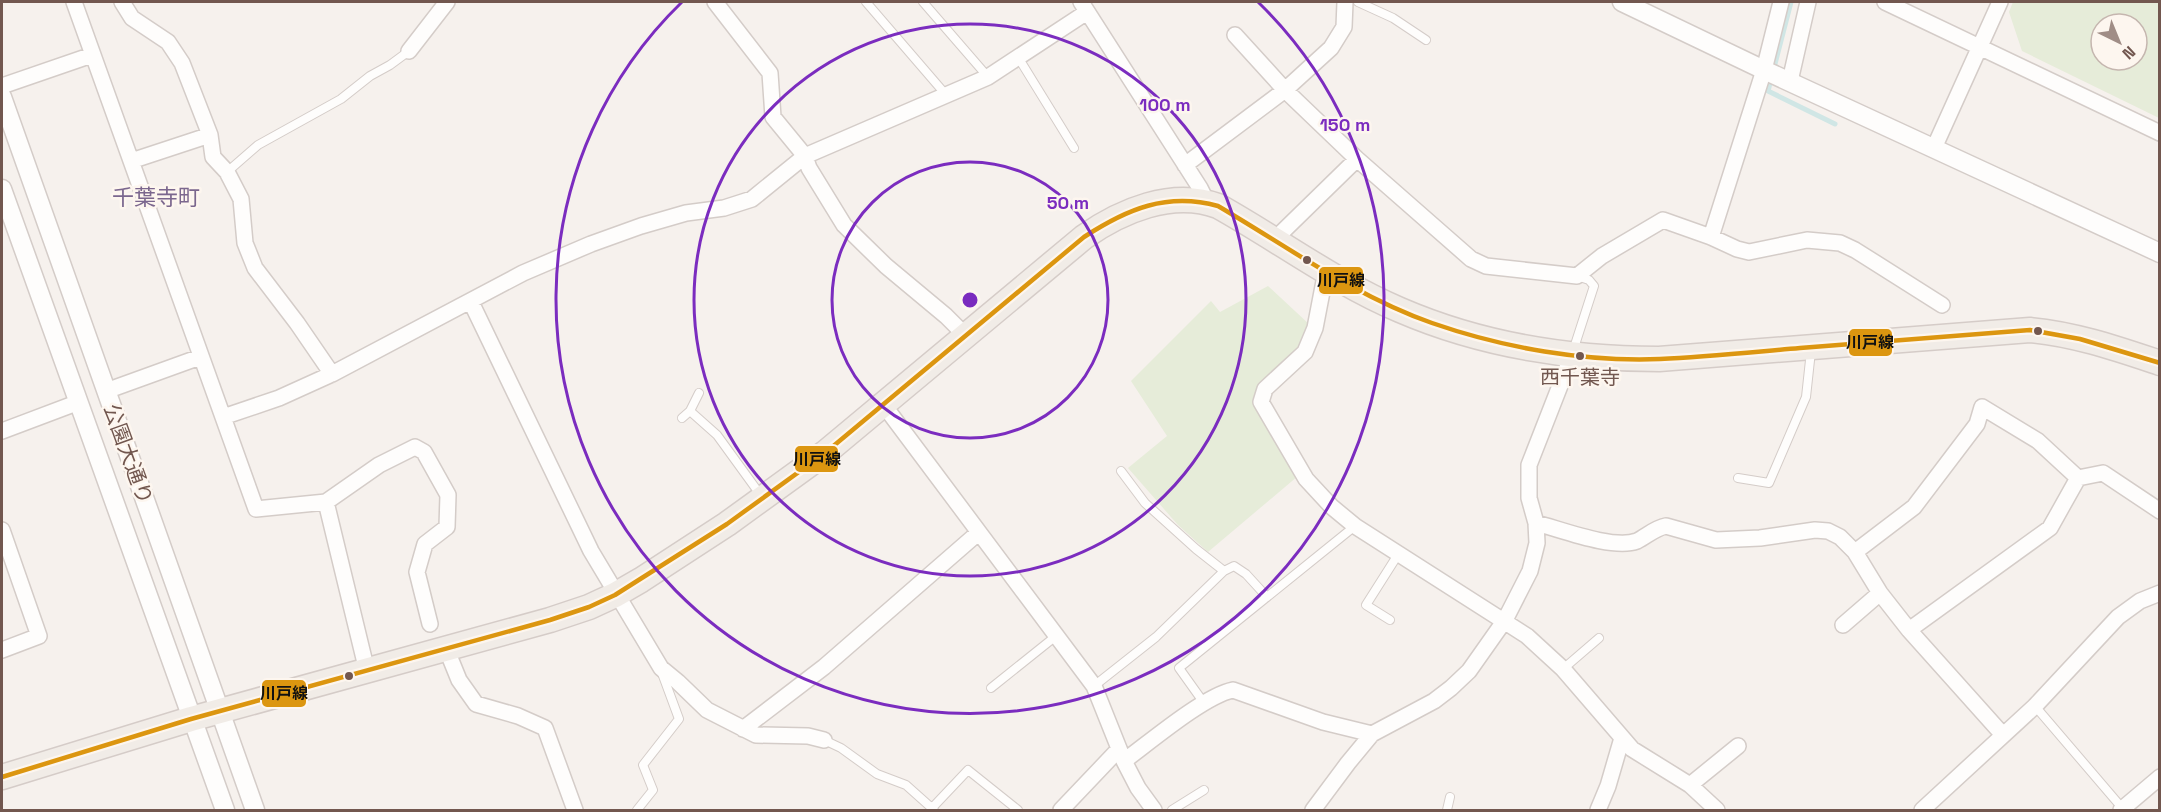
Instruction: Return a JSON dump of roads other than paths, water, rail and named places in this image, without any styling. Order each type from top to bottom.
[{"type":"main road","points":[[2,777],[191,719],[550,620],[589,607],[641,580],[727,524],[825,453],[1083,237],[1116,216],[1131,210],[1168,202],[1185,200],[1207,202],[1229,212],[1326,271],[1410,314],[1498,341],[1572,355],[1616,359],[1659,359],[2030,330],[2077,338],[2160,363]]},
{"type":"street","points":[[74,2],[256,509],[326,502],[388,460],[415,447],[423,452],[448,495],[447,527],[425,544],[417,572],[430,624]]},
{"type":"street","points":[[409,51],[447,2]]},
{"type":"street","points":[[715,2],[770,74],[773,117],[805,156],[809,168],[844,225],[886,266],[946,316],[966,336]]},
{"type":"street","points":[[1185,165],[1285,90],[1331,48],[1340,36],[1346,17],[1345,2]]},
{"type":"street","points":[[1622,2],[2160,253]]},
{"type":"street","points":[[1776,75],[1781,2]]},
{"type":"street","points":[[1711,237],[1808,2]]},
{"type":"street","points":[[1885,2],[2160,133]]},
{"type":"street","points":[[1934,148],[2001,2]]},
{"type":"street","points":[[127,3],[132,18],[168,42],[182,63],[210,135],[213,157],[227,172],[241,199],[245,243],[255,268],[332,374]]},
{"type":"street","points":[[223,417],[279,398],[332,374],[524,273],[591,244],[686,213],[724,208],[752,199],[805,156],[947,97],[988,77],[1084,7],[1207,202]]},
{"type":"street","points":[[1235,35],[1285,90],[1357,159],[1471,259],[1486,266],[1577,276],[1602,256],[1663,220],[1749,252],[1808,240],[1840,243],[1855,250],[1942,305]]},
{"type":"street","points":[[2,86],[92,55]]},
{"type":"street","name":"公園大通り","points":[[2,97],[255,810]]},
{"type":"street","points":[[131,161],[210,135]]},
{"type":"street","points":[[1274,240],[1357,159]]},
{"type":"street","name":"公園大通り","points":[[2,189],[225,810]]},
{"type":"street","points":[[1326,271],[1315,328],[1305,352],[1265,389],[1261,402],[1306,479],[1332,507],[1355,526],[1527,636],[1563,669],[1622,738],[1644,758],[1690,785],[1717,810]]},
{"type":"street","points":[[471,302],[591,551],[661,668],[707,710],[756,735],[808,736],[824,740]]},
{"type":"street","points":[[1313,810],[1372,734],[1434,701],[1451,688],[1469,671],[1505,620],[1530,571],[1537,543],[1536,523],[1529,498],[1529,465],[1572,355]]},
{"type":"street","points":[[106,391],[200,357]]},
{"type":"street","points":[[2,431],[79,402]]},
{"type":"street","points":[[883,404],[1094,686],[1122,755],[1138,788],[1154,810]]},
{"type":"street","points":[[1855,552],[1914,507],[1977,424],[1982,407],[2038,441],[2078,478]]},
{"type":"street","points":[[1909,630],[2049,528],[2078,478],[2103,472],[2160,511]]},
{"type":"street","points":[[326,502],[367,670]]},
{"type":"street","points":[[1536,523],[1613,544],[1636,541],[1666,525],[1716,540],[1760,538],[1815,530],[1828,531],[1840,537],[1855,552],[1880,593],[1909,630],[2003,735]]},
{"type":"street","points":[[743,729],[824,667],[978,533]]},
{"type":"street","points":[[2,536],[39,636],[2,650]]},
{"type":"street","points":[[1843,626],[1880,593]]},
{"type":"street","points":[[1922,810],[2035,706],[2118,617],[2140,601],[2157,599]]},
{"type":"street","points":[[446,648],[459,680],[476,704],[518,716],[545,728],[576,810]]},
{"type":"street","points":[[1061,810],[1122,755],[1204,702],[1233,690],[1323,722],[1372,734]]},
{"type":"street","points":[[1598,810],[1608,786],[1622,738]]},
{"type":"street","points":[[1690,785],[1738,746]]},
{"type":"street","points":[[2122,810],[2160,777]]},
{"type":"lane","points":[[866,2],[947,97]]},
{"type":"lane","points":[[923,2],[988,77]]},
{"type":"lane","points":[[1358,2],[1393,18],[1426,40]]},
{"type":"lane","points":[[227,172],[258,145],[341,99],[370,76],[409,51]]},
{"type":"lane","points":[[1018,57],[1074,148]]},
{"type":"lane","points":[[1572,355],[1594,286],[1589,280],[1577,276]]},
{"type":"lane","points":[[1738,478],[1769,483],[1806,397],[1812,347]]},
{"type":"lane","points":[[682,418],[690,411],[699,393]]},
{"type":"lane","points":[[690,411],[717,435],[763,498]]},
{"type":"lane","points":[[1121,471],[1145,503],[1224,571]]},
{"type":"lane","points":[[1204,702],[1179,668],[1355,526]]},
{"type":"lane","points":[[1390,620],[1366,605],[1399,553]]},
{"type":"lane","points":[[1094,686],[1156,637],[1224,571],[1234,566],[1267,597]]},
{"type":"lane","points":[[991,688],[1056,636]]},
{"type":"lane","points":[[1563,669],[1599,638]]},
{"type":"lane","points":[[637,810],[652,790],[643,765],[679,719],[661,668]]},
{"type":"lane","points":[[2035,706],[2122,810]]},
{"type":"lane","points":[[824,740],[841,748],[877,774],[906,785],[933,809],[968,770],[1018,810]]},
{"type":"lane","points":[[1172,810],[1204,790]]},
{"type":"lane","points":[[1447,810],[1450,797]]},
{"type":"waterway","points":[[1791,2],[1768,91],[1835,124]]},
{"type":"place","name":"西千葉寺","points":[[1580,356]]},
{"type":"district","name":"千葉寺町","points":[[156,197]]}]
